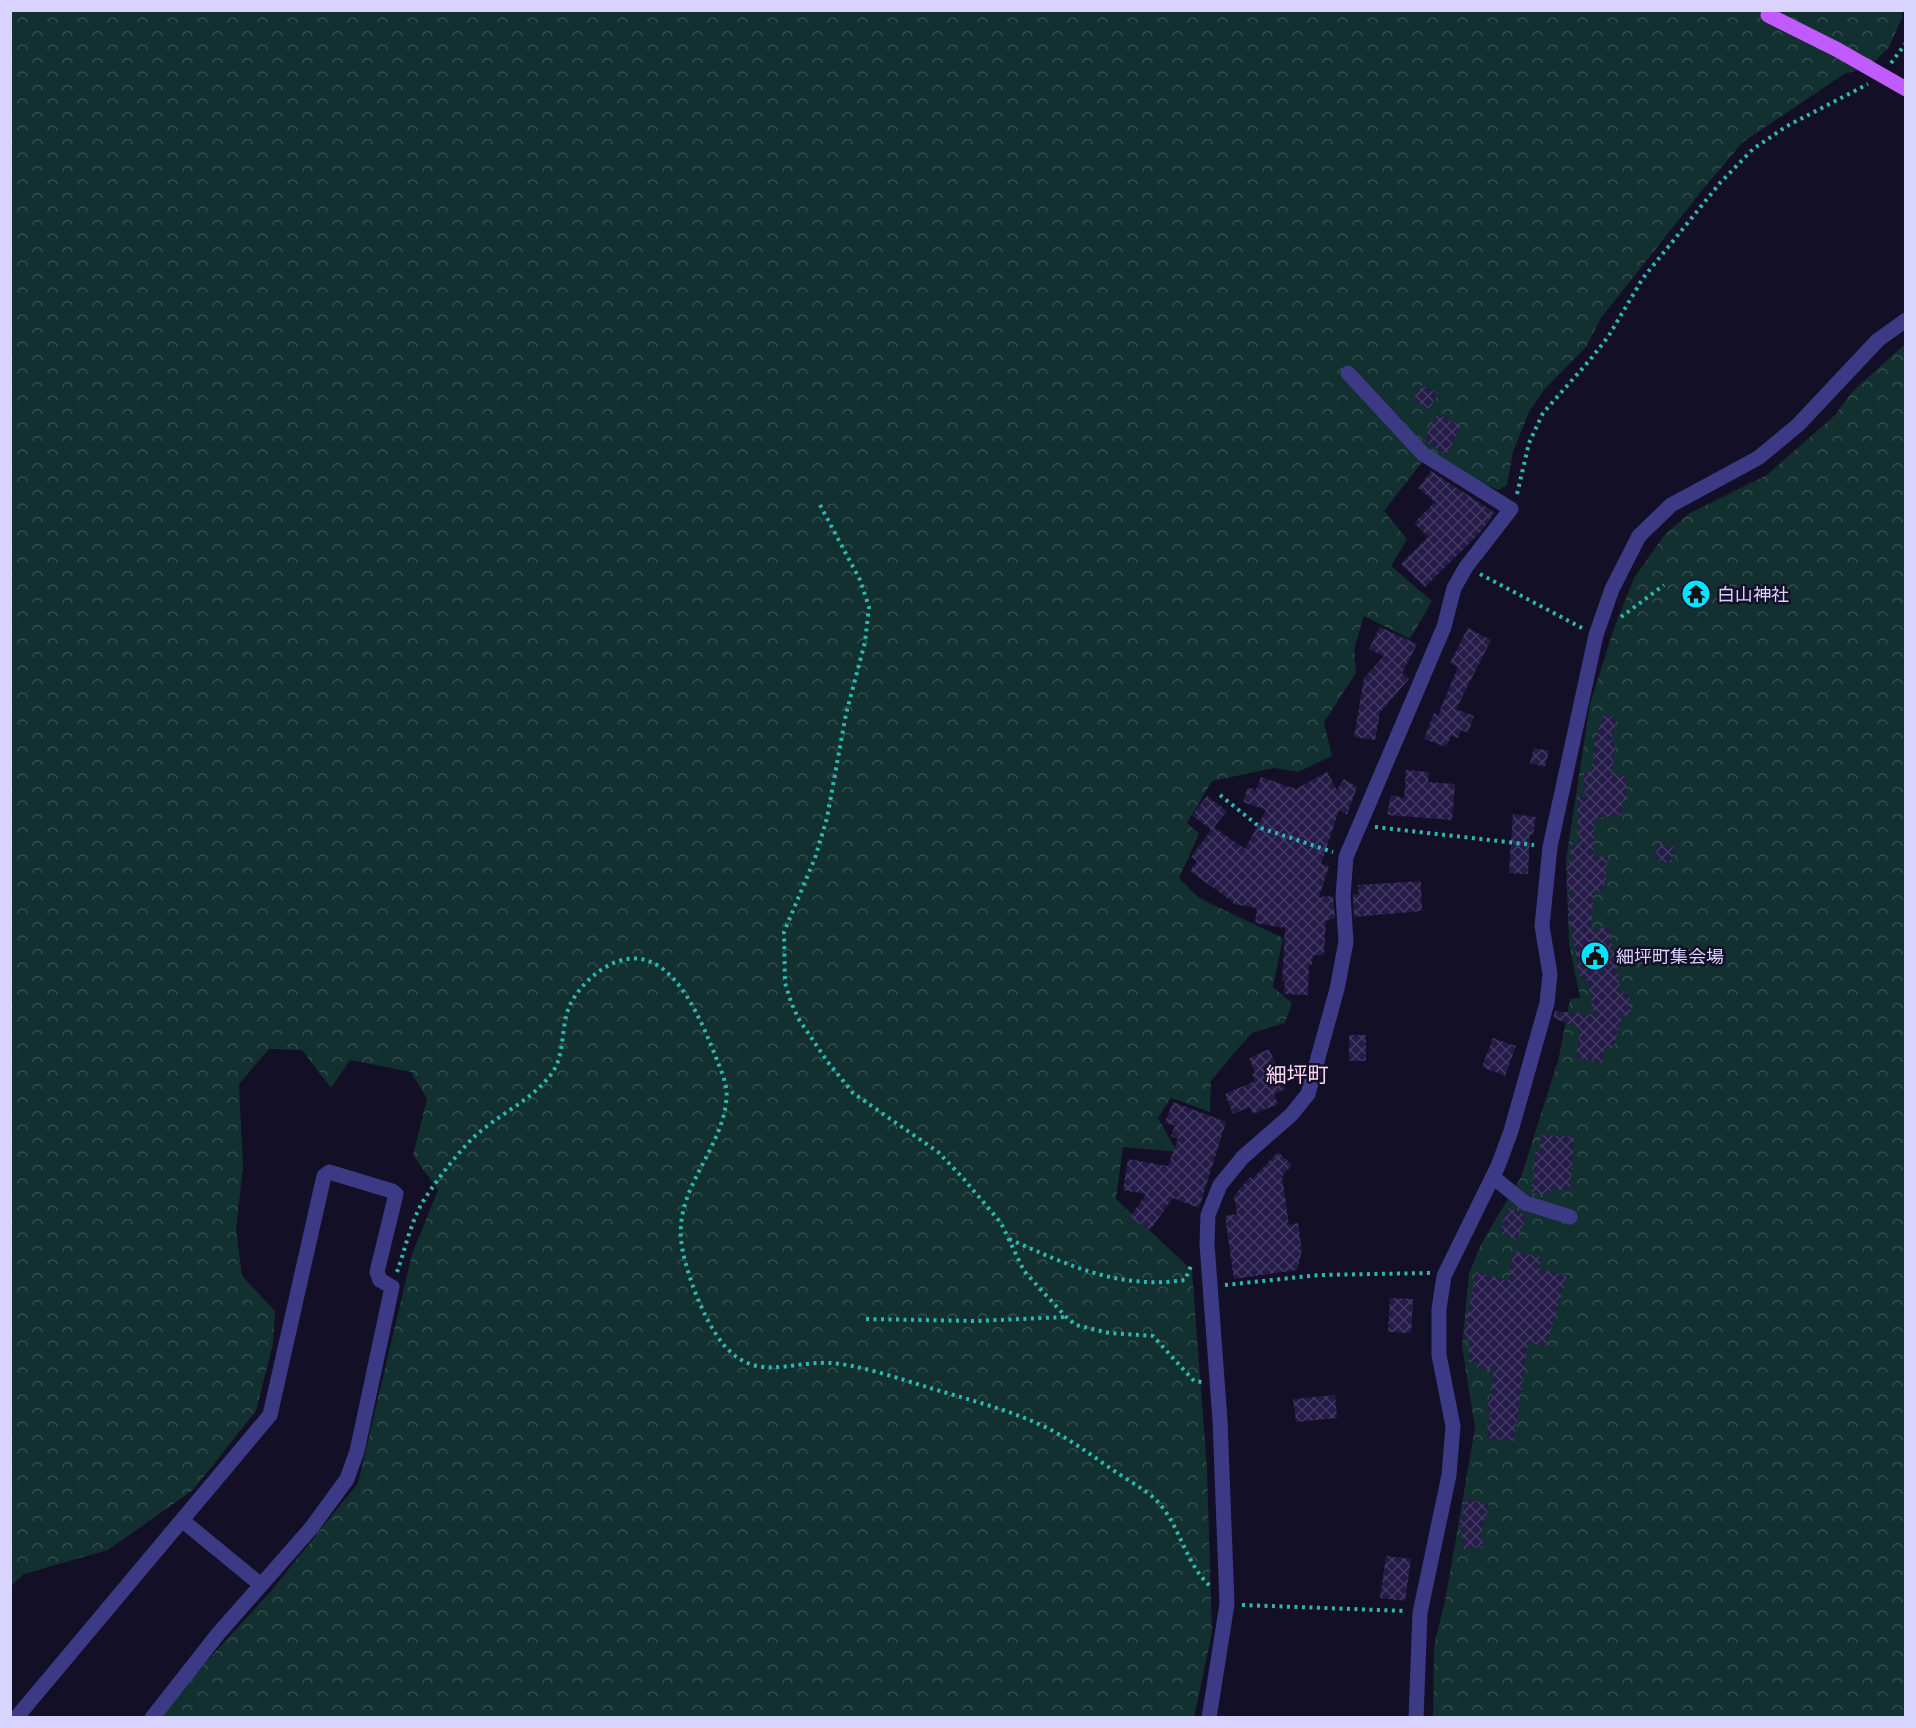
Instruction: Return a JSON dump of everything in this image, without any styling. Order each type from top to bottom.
[{"type":"main road","points":[[1768,15],[1838,50],[1905,89]]},
{"type":"street","points":[[1416,1718],[1420,1613],[1449,1475],[1452,1426],[1439,1355],[1439,1309],[1444,1276],[1453,1253],[1493,1177],[1511,1131],[1547,1003],[1550,974],[1542,926],[1550,847],[1596,636],[1612,589],[1639,536],[1671,505],[1758,458],[1798,425],[1878,340],[1905,320]]},
{"type":"street","points":[[1209,1718],[1226,1598],[1208,1215],[1220,1185],[1243,1157],[1291,1115],[1308,1094],[1346,942],[1343,896],[1346,856],[1444,627],[1454,588],[1466,567],[1512,509],[1422,454],[1348,374]]},
{"type":"street","points":[[16,1718],[270,1415],[274,1406],[309,1233],[324,1176],[329,1172],[372,1184],[396,1194],[377,1272],[380,1280],[392,1287],[357,1451],[347,1479],[312,1527],[218,1634],[152,1718]]},
{"type":"street","points":[[1493,1177],[1525,1203],[1570,1217]]},
{"type":"street","points":[[183,1521],[261,1584]]},
{"type":"path","points":[[1887,68],[1905,43]]},
{"type":"path","points":[[1512,509],[1522,482],[1529,443],[1543,413],[1589,362],[1608,337],[1643,278],[1720,183],[1753,148],[1787,126],[1856,92],[1874,80]]},
{"type":"path","points":[[820,505],[860,580],[869,607],[827,818],[815,858],[784,932],[785,983],[798,1018],[827,1061],[853,1093],[938,1152],[1001,1223],[1023,1271],[1066,1317],[1076,1325],[1109,1333],[1153,1336],[1194,1381],[1217,1383]]},
{"type":"path","points":[[1466,567],[1596,636],[1664,585]]},
{"type":"path","points":[[1220,795],[1261,828],[1346,856]]},
{"type":"path","points":[[1359,825],[1550,847]]},
{"type":"path","points":[[392,1287],[420,1206],[439,1178],[474,1137],[514,1109],[550,1075],[559,1060],[569,1006],[586,983],[601,968],[624,959],[648,962],[669,973],[683,988],[699,1017],[725,1080],[727,1101],[720,1130],[684,1203],[680,1237],[688,1274],[723,1343],[741,1359],[760,1369],[830,1363],[956,1396],[1018,1416],[1061,1435],[1157,1501],[1208,1585],[1226,1598],[1420,1613]]},
{"type":"path","points":[[1008,1238],[1083,1270],[1106,1277],[1154,1285],[1185,1280],[1193,1262],[1209,1256]]},
{"type":"path","points":[[1212,1286],[1319,1275],[1424,1272],[1444,1276]]},
{"type":"path","points":[[866,1319],[977,1321],[1066,1317]]},
{"type":"green space","points":[[11,11],[1902,11],[1902,18],[1889,47],[1869,67],[1844,74],[1743,142],[1704,188],[1601,318],[1586,347],[1544,390],[1529,412],[1513,452],[1507,485],[1498,490],[1426,457],[1384,511],[1407,539],[1391,566],[1432,601],[1410,639],[1364,616],[1354,649],[1356,673],[1324,722],[1332,756],[1298,772],[1274,768],[1212,781],[1187,823],[1199,834],[1179,878],[1199,898],[1283,938],[1273,987],[1292,1003],[1285,1023],[1252,1033],[1211,1081],[1210,1112],[1171,1098],[1158,1118],[1177,1152],[1123,1147],[1116,1199],[1192,1270],[1207,1470],[1212,1633],[1194,1717],[162,1717],[184,1686],[271,1591],[358,1483],[412,1254],[438,1190],[413,1155],[427,1099],[411,1072],[350,1060],[331,1088],[302,1050],[269,1049],[239,1084],[243,1167],[236,1229],[242,1276],[275,1311],[273,1344],[256,1411],[193,1490],[108,1550],[24,1574],[11,1586]]},
{"type":"green space","points":[[1905,344],[1905,1717],[1433,1718],[1434,1646],[1446,1596],[1475,1428],[1462,1346],[1469,1274],[1481,1244],[1521,1177],[1559,1057],[1570,999],[1580,998],[1569,943],[1566,860],[1590,704],[1614,628],[1634,578],[1665,534],[1690,513],[1767,475],[1834,416],[1853,391]]},
{"type":"building","points":[[1422,385],[1438,394],[1429,409],[1413,400]]},
{"type":"building","points":[[1437,414],[1461,426],[1446,455],[1424,440]]},
{"type":"building","points":[[1431,471],[1495,513],[1478,535],[1425,587],[1401,564],[1428,537],[1414,523],[1435,502],[1418,488]]},
{"type":"building","points":[[1380,627],[1417,644],[1402,673],[1409,679],[1380,712],[1375,740],[1354,737],[1364,678],[1384,656],[1369,649]]},
{"type":"building","points":[[1468,628],[1491,640],[1456,709],[1474,716],[1468,733],[1461,730],[1458,738],[1451,736],[1446,747],[1424,739],[1434,713],[1438,715],[1458,667],[1450,663]]},
{"type":"building","points":[[1604,714],[1617,719],[1611,742],[1615,742],[1612,776],[1626,776],[1627,801],[1622,801],[1622,815],[1595,818],[1593,856],[1608,857],[1604,892],[1594,891],[1591,930],[1609,927],[1621,993],[1629,993],[1631,1015],[1622,1016],[1613,1048],[1604,1048],[1602,1063],[1576,1057],[1580,1028],[1553,1018],[1555,1011],[1594,1015],[1587,978],[1581,980],[1568,913],[1570,888],[1566,888],[1571,845],[1579,845],[1577,797],[1585,797],[1584,772],[1592,772],[1595,740]]},
{"type":"building","points":[[1534,748],[1549,751],[1545,767],[1530,763]]},
{"type":"building","points":[[1406,770],[1429,772],[1428,782],[1455,784],[1452,820],[1387,815],[1391,795],[1404,798]]},
{"type":"building","points":[[1327,772],[1337,790],[1344,779],[1357,787],[1347,815],[1339,810],[1321,864],[1329,866],[1319,897],[1333,896],[1335,918],[1326,921],[1324,955],[1313,955],[1312,965],[1309,965],[1308,995],[1284,994],[1285,981],[1282,981],[1285,928],[1255,923],[1257,908],[1233,904],[1190,871],[1197,861],[1191,857],[1211,830],[1192,815],[1207,796],[1227,811],[1214,827],[1245,849],[1266,810],[1243,802],[1248,787],[1256,790],[1261,777],[1296,789]]},
{"type":"building","points":[[1513,814],[1536,817],[1533,835],[1530,834],[1528,874],[1509,873]]},
{"type":"building","points":[[1658,844],[1674,847],[1671,863],[1655,860]]},
{"type":"building","points":[[1421,881],[1422,911],[1354,917],[1353,894],[1359,894],[1358,885]]},
{"type":"building","points":[[1349,1035],[1366,1035],[1366,1061],[1349,1061]]},
{"type":"building","points":[[1493,1038],[1516,1046],[1505,1076],[1482,1067]]},
{"type":"building","points":[[1269,1049],[1286,1089],[1274,1094],[1278,1104],[1253,1114],[1250,1107],[1233,1114],[1225,1094],[1255,1081],[1252,1074],[1255,1073],[1249,1058]]},
{"type":"building","points":[[1173,1102],[1226,1122],[1199,1208],[1173,1198],[1150,1230],[1130,1217],[1146,1194],[1123,1190],[1128,1159],[1168,1166],[1178,1139],[1171,1136],[1175,1126],[1165,1122]]},
{"type":"building","points":[[1541,1135],[1574,1137],[1570,1190],[1551,1189],[1551,1194],[1532,1193],[1535,1152],[1540,1152]]},
{"type":"building","points":[[1278,1152],[1292,1165],[1282,1176],[1289,1225],[1298,1223],[1302,1251],[1297,1270],[1234,1279],[1225,1216],[1237,1214],[1234,1196],[1250,1177],[1252,1179]]},
{"type":"building","points":[[1509,1208],[1527,1215],[1517,1240],[1499,1232]]},
{"type":"building","points":[[1514,1251],[1542,1258],[1539,1269],[1567,1275],[1546,1347],[1528,1342],[1514,1441],[1487,1438],[1490,1412],[1487,1411],[1494,1370],[1477,1368],[1477,1362],[1468,1362],[1470,1340],[1463,1339],[1476,1272],[1508,1281]]},
{"type":"building","points":[[1390,1298],[1413,1299],[1411,1333],[1388,1332]]},
{"type":"building","points":[[1335,1395],[1337,1418],[1296,1422],[1293,1399]]},
{"type":"building","points":[[1467,1499],[1489,1505],[1481,1533],[1483,1546],[1464,1549],[1460,1522]]},
{"type":"building","points":[[1386,1556],[1411,1559],[1405,1601],[1380,1598]]},
{"type":"place","name":"白山神社","points":[[1696,594]]},
{"type":"place","name":"細坪町集会場","points":[[1595,956]]},
{"type":"district","name":"細坪町","points":[[1297,1074]]}]
